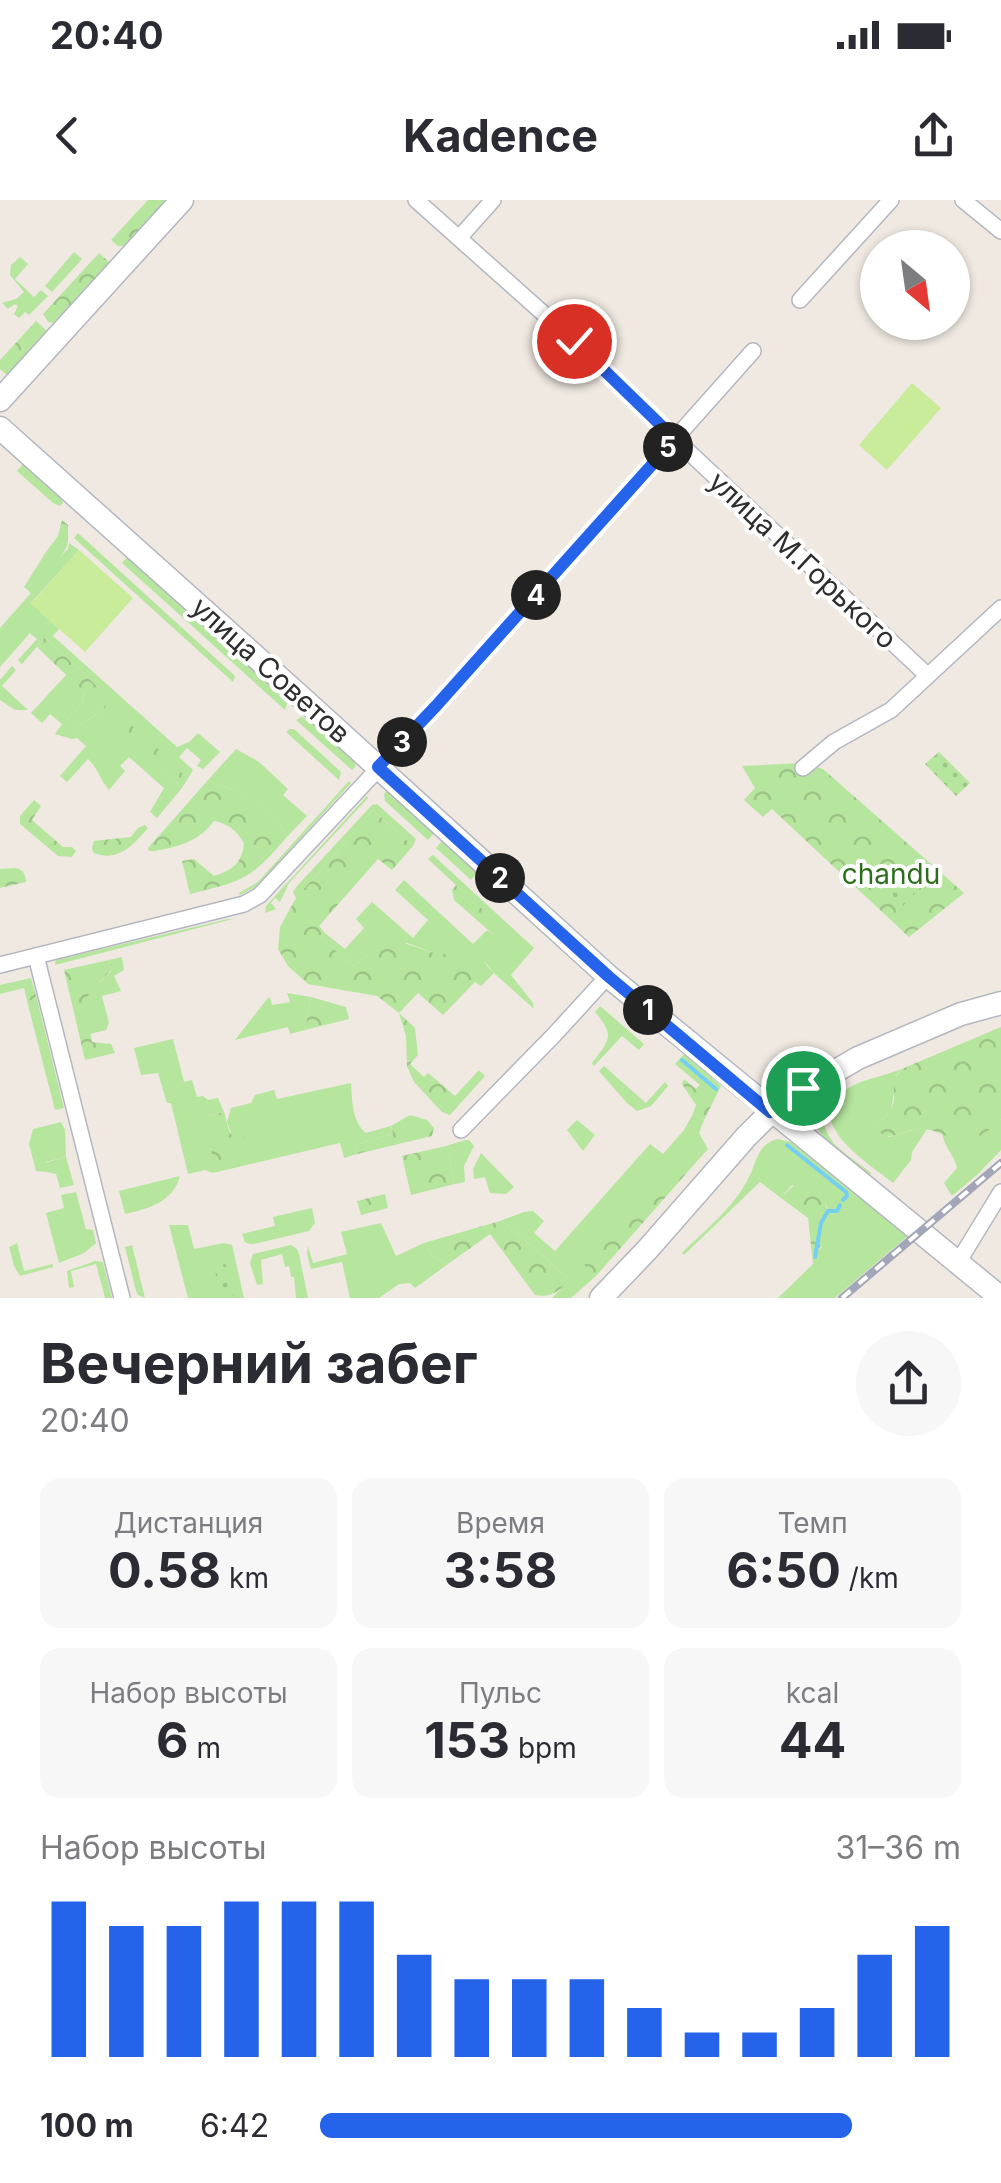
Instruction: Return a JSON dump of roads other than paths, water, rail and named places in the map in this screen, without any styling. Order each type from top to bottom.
[{"type":"street","points":[[0,400],[182,200]]},
{"type":"street","name":"улица М.Горького","points":[[416,200],[590,355],[927,675]]},
{"type":"street","points":[[459,238],[494,200]]},
{"type":"street","points":[[800,300],[892,200]]},
{"type":"street","points":[[964,200],[1001,231]]},
{"type":"street","points":[[0,965],[253,899],[436,706],[754,351]]},
{"type":"street","name":"улица Советов","points":[[0,428],[608,976],[1001,1298]]},
{"type":"street","points":[[803,768],[834,742],[892,710],[1001,608]]},
{"type":"street","points":[[36,956],[122,1298]]},
{"type":"street","points":[[461,1130],[608,976]]},
{"type":"street","points":[[601,1298],[738,1145],[789,1097],[858,1058],[961,1014],[1001,1003]]},
{"type":"street","points":[[957,1264],[1001,1192]]},
{"type":"waterway","points":[[682,1060],[716,1089]]},
{"type":"waterway","points":[[787,1145],[846,1192],[843,1200]]},
{"type":"waterway","points":[[815,1257],[821,1223],[828,1211],[837,1211],[840,1205]]},
{"type":"railway","points":[[842,1298],[1001,1163]]},
{"type":"park label","name":"chandu","points":[[891,874]]}]
